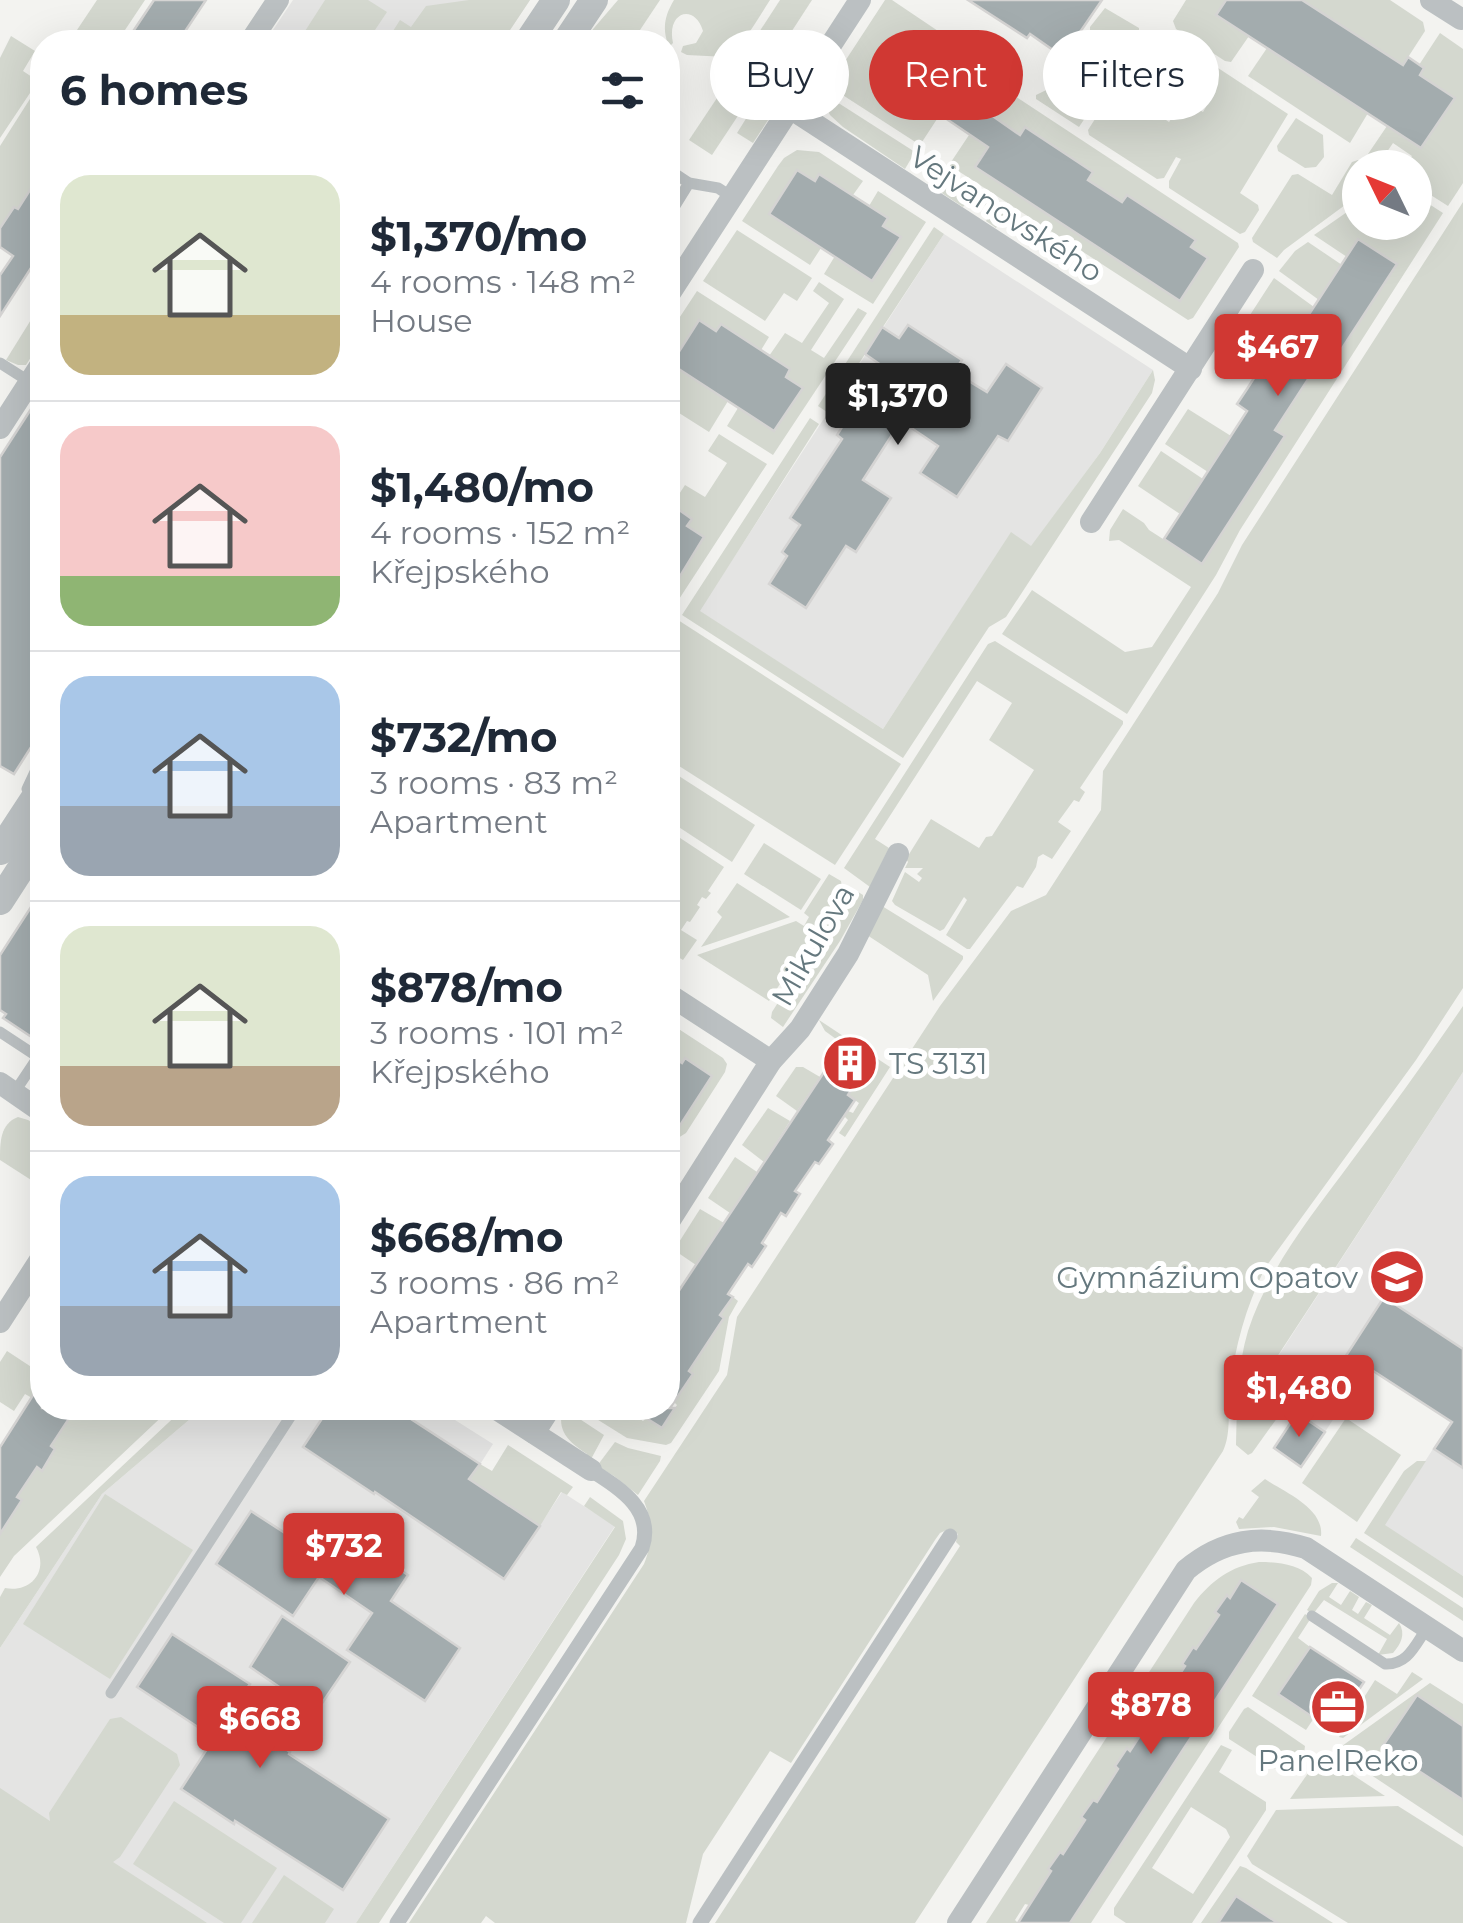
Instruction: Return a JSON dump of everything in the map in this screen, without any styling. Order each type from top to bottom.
[{"type":"street","points":[[258,30],[278,0]]},
{"type":"street","points":[[536,30],[556,0]]},
{"type":"street","points":[[574,30],[594,0]]},
{"type":"street","points":[[841,30],[860,0]]},
{"type":"street","points":[[1431,0],[1461,19]]},
{"type":"street","points":[[680,277],[782,120]]},
{"type":"street","name":"Vejvanovského","points":[[809,120],[1191,368]]},
{"type":"street","points":[[1092,522],[1253,270]]},
{"type":"street","points":[[0,428],[30,381]]},
{"type":"street","points":[[0,851],[30,805]]},
{"type":"street","name":"Mikulova","points":[[680,1204],[771,1061],[800,1028],[848,954],[898,854]]},
{"type":"street","points":[[0,901],[30,855]]},
{"type":"street","points":[[680,1002],[771,1061]]},
{"type":"street","points":[[7,1088],[30,1104]]},
{"type":"street","points":[[0,1322],[30,1276]]},
{"type":"street","points":[[397,1923],[642,1548],[645,1534],[639,1511],[623,1492],[514,1420]]},
{"type":"street","points":[[534,1432],[542,1420]]},
{"type":"street","points":[[700,1923],[950,1536]]},
{"type":"street","points":[[958,1923],[1186,1570],[1218,1548],[1262,1539],[1306,1548],[1463,1651]]},
{"type":"lane","points":[[680,178],[689,184],[718,188],[732,197]]},
{"type":"lane","points":[[680,198],[689,184]]},
{"type":"lane","points":[[0,363],[30,370]]},
{"type":"lane","points":[[0,843],[30,782]]},
{"type":"lane","points":[[0,1032],[30,1048]]},
{"type":"lane","points":[[7,1088],[30,1064]]},
{"type":"lane","points":[[111,1693],[288,1420]]},
{"type":"lane","points":[[1312,1616],[1385,1664],[1404,1661],[1426,1628]]},
{"type":"shaded area","points":[[97,0],[145,0],[125,30],[77,30]]},
{"type":"shaded area","points":[[293,0],[530,0],[510,30],[273,30]]},
{"type":"shaded area","points":[[325,0],[368,0],[387,12],[375,30],[306,30]]},
{"type":"shaded area","points":[[469,0],[530,0],[510,30],[394,30],[400,20],[411,27],[426,6]]},
{"type":"shaded area","points":[[618,0],[660,0],[640,30],[592,30]]},
{"type":"shaded area","points":[[674,0],[770,0],[750,30],[710,30],[710,56],[681,52],[683,46],[696,43],[703,31],[694,17],[688,14],[677,18],[672,30],[665,30]]},
{"type":"shaded area","points":[[780,0],[812,0],[793,30],[760,30]]},
{"type":"shaded area","points":[[885,0],[892,0],[937,30],[869,30],[869,112],[849,99],[849,55]]},
{"type":"shaded area","points":[[1186,0],[1226,0],[1216,15],[1249,36],[1231,62],[1225,61],[1219,57],[1219,30],[1178,30],[1173,21]]},
{"type":"shaded area","points":[[1303,0],[1390,0],[1423,22],[1425,31],[1403,65]]},
{"type":"shaded area","points":[[1105,8],[1139,30],[1090,30]]},
{"type":"shaded area","points":[[1440,33],[1463,49],[1463,183],[1448,206],[1432,196],[1432,150],[1403,150],[1393,143],[1388,150],[1371,150],[1387,126],[1422,147],[1454,98],[1420,75],[1424,68],[1419,65]]},
{"type":"shaded area","points":[[11,36],[30,48],[30,59],[23,71],[30,76],[30,93],[0,138],[0,58]]},
{"type":"shaded area","points":[[1267,48],[1368,113],[1350,143],[1248,76]]},
{"type":"shaded area","points":[[1219,69],[1288,114],[1240,193],[1258,205],[1259,210],[1245,232],[1240,234],[1169,188],[1181,159],[1176,157],[1164,178],[1157,179],[1089,135],[1088,130],[1094,120],[1219,120]]},
{"type":"shaded area","points":[[30,99],[30,189],[0,236],[0,146]]},
{"type":"shaded area","points":[[1023,101],[1043,115],[1043,120],[1051,120],[1239,247],[1188,320],[949,165],[979,120],[1023,120]],"holes":[[[1003,124],[1020,135],[1025,128],[1093,172],[1088,180],[1122,202],[1127,195],[1195,240],[1191,247],[1207,259],[1180,301],[975,167]]]},
{"type":"shaded area","points":[[710,108],[710,120],[735,120],[712,155],[689,140]]},
{"type":"shaded area","points":[[849,110],[915,152],[905,169],[835,120],[849,120]]},
{"type":"shaded area","points":[[1296,118],[1323,135],[1324,157],[1316,167],[1305,168],[1278,151],[1277,146]]},
{"type":"shaded area","points":[[745,120],[768,120],[753,143],[737,133]]},
{"type":"shaded area","points":[[881,120],[936,120],[920,145]]},
{"type":"shaded area","points":[[797,150],[819,152],[863,181],[853,195],[820,174],[815,181],[797,170],[769,213],[821,248],[810,265],[742,221],[784,158]]},
{"type":"shaded area","points":[[944,171],[1003,209],[1005,214],[996,228],[986,221],[992,210],[970,197],[963,207],[934,188]]},
{"type":"shaded area","points":[[1298,174],[1332,195],[1342,178],[1342,207],[1277,258],[1253,242],[1292,175]]},
{"type":"shaded area","points":[[878,191],[926,222],[873,304],[824,274],[835,256],[873,280],[900,237],[883,226],[888,218],[869,206]]},
{"type":"shaded area","points":[[1463,202],[1463,988],[1416,1060],[1265,1268],[1238,1342],[1223,1451],[915,1923],[715,1923],[960,1546],[956,1542],[958,1534],[949,1529],[935,1540],[791,1763],[770,1751],[703,1854],[686,1923],[495,1923],[486,1916],[481,1923],[409,1923],[644,1564],[651,1533],[644,1501],[727,1375],[737,1317],[940,1006],[1011,911],[1046,895],[1101,810],[1103,771],[1218,593],[1242,545]]},
{"type":"shaded area","points":[[1432,206],[1443,213],[1432,230]]},
{"type":"shaded area","points":[[1342,216],[1342,240],[1358,240],[1347,257],[1314,235]]},
{"type":"shaded area","points":[[934,227],[944,234],[827,412],[818,406]]},
{"type":"shaded area","points":[[737,230],[812,278],[797,301],[784,293],[765,321],[703,281]]},
{"type":"shaded area","points":[[944,234],[1153,370],[1100,453],[1031,547],[1011,533],[883,729],[699,611]]},
{"type":"shaded area","points":[[1361,240],[1426,240],[1127,714],[1002,634],[1032,590],[1125,652],[1152,647],[1191,587],[1119,540],[1109,541],[1110,530],[1123,509],[1202,564],[1285,437],[1275,430],[1331,344],[1342,350],[1353,333],[1349,330],[1358,324],[1397,264]]},
{"type":"shaded area","points":[[1308,242],[1342,265],[1319,300],[1279,271]]},
{"type":"shaded area","points":[[1274,278],[1314,307],[1302,325],[1292,319],[1281,337],[1250,315]]},
{"type":"shaded area","points":[[819,282],[844,299],[811,350],[824,358],[858,308],[867,313],[773,455],[727,426],[738,408],[775,431],[802,388],[785,377],[790,369],[769,356],[785,333],[802,343],[829,303],[813,291]]},
{"type":"shaded area","points":[[697,291],[769,337],[761,350],[722,325],[728,401],[709,432],[680,414],[680,317]]},
{"type":"shaded area","points":[[30,321],[30,359],[26,365],[6,360]]},
{"type":"shaded area","points":[[1245,322],[1276,344],[1253,379],[1222,358]]},
{"type":"shaded area","points":[[1153,370],[1152,393],[1006,617],[989,627],[903,758],[682,615],[810,418],[819,424],[700,611],[883,729],[1011,532],[1031,546],[1100,453]]},
{"type":"shaded area","points":[[1188,409],[1231,436],[1208,472],[1165,444]]},
{"type":"shaded area","points":[[719,434],[767,464],[680,598],[680,576],[704,538],[687,526],[692,518],[680,510],[680,493],[685,485],[705,497],[727,463],[708,451]]},
{"type":"shaded area","points":[[1161,451],[1203,479],[1180,514],[1138,486]]},
{"type":"shaded area","points":[[680,621],[901,764],[835,865],[680,767]]},
{"type":"shaded area","points":[[995,641],[1123,724],[1080,788],[1085,792],[1079,802],[1074,800],[1058,822],[1071,831],[1052,859],[1043,854],[1038,857],[1023,888],[1017,886],[967,949],[946,935],[967,900],[964,897],[940,931],[892,901],[905,872],[919,882],[922,878],[917,874],[923,868],[905,868],[906,859],[931,819],[979,848],[986,837],[992,836],[1034,770],[989,740],[1012,703],[977,681],[875,839],[889,848],[870,887],[844,868],[988,644]]},
{"type":"shaded area","points":[[680,777],[755,825],[732,862],[680,828]]},
{"type":"shaded area","points":[[680,838],[724,867],[708,891],[711,893],[706,899],[702,897],[697,905],[700,907],[681,930],[697,940],[683,960],[680,958]]},
{"type":"shaded area","points":[[764,843],[821,879],[801,910],[744,874]]},
{"type":"shaded area","points":[[829,874],[841,881],[842,888],[769,1001],[697,955],[796,921],[804,926],[809,917],[804,913]]},
{"type":"shaded area","points":[[737,883],[790,917],[701,947],[722,917],[717,912]]},
{"type":"shaded area","points":[[855,890],[863,895],[863,900],[783,1027],[771,1018],[772,1012],[844,899]]},
{"type":"shaded area","points":[[882,906],[963,956],[933,1001],[928,975],[867,935]]},
{"type":"shaded area","points":[[1463,1006],[1463,1072],[1262,1380],[1290,1400],[1248,1455],[1236,1445],[1240,1373],[1248,1331],[1267,1285],[1307,1222]]},
{"type":"shaded area","points":[[819,1020],[890,1067],[845,1137],[839,1133],[848,1120],[844,1116],[848,1111],[853,1113],[859,1103],[838,1088],[858,1080],[869,1063],[825,1031]]},
{"type":"shaded area","points":[[680,1030],[727,1064],[686,1133],[680,1137],[680,1125],[712,1076],[686,1059],[682,1063]]},
{"type":"shaded area","points":[[796,1067],[820,1077],[797,1111],[776,1096]]},
{"type":"shaded area","name":"Gymnázium Opatov","points":[[1463,1072],[1463,1576],[1384,1525],[1451,1421],[1367,1367],[1325,1432],[1297,1413],[1300,1407],[1262,1381]]},
{"type":"shaded area","points":[[768,1108],[790,1121],[764,1162],[742,1145]]},
{"type":"shaded area","points":[[18,1117],[30,1121],[30,1179],[0,1160],[4,1129]]},
{"type":"shaded area","points":[[735,1157],[757,1172],[730,1213],[708,1198]]},
{"type":"shaded area","points":[[700,1209],[724,1223],[696,1265],[680,1254],[680,1241]]},
{"type":"shaded area","points":[[733,1297],[738,1301],[729,1317],[719,1371],[671,1443],[627,1438],[598,1420],[649,1420],[662,1428],[667,1420],[680,1420],[680,1393],[692,1374],[689,1371],[724,1318],[721,1315]]},
{"type":"shaded area","points":[[7,1351],[30,1366],[30,1397],[25,1394],[14,1411],[0,1402],[0,1362]]},
{"type":"shaded area","points":[[1346,1418],[1401,1455],[1357,1522],[1302,1483]]},
{"type":"shaded area","points":[[67,1420],[158,1420],[14,1556],[0,1577],[0,1524],[8,1522],[22,1501],[17,1497],[37,1467],[42,1470],[55,1450],[51,1446]]},
{"type":"shaded area","points":[[171,1420],[189,1420],[102,1494],[0,1648],[0,1597],[5,1588],[23,1587],[35,1578],[40,1564],[36,1547]]},
{"type":"shaded area","points":[[189,1420],[455,1420],[493,1444],[470,1480],[540,1525],[562,1492],[615,1526],[356,1923],[0,1923],[0,1648],[102,1494]]},
{"type":"shaded area","points":[[581,1420],[604,1435],[590,1461],[566,1435],[561,1423]]},
{"type":"shaded area","points":[[615,1442],[661,1456],[638,1495],[597,1466]]},
{"type":"shaded area","points":[[508,1445],[573,1487],[567,1495],[561,1492],[540,1526],[469,1479],[480,1464],[492,1471]]},
{"type":"shaded area","points":[[1417,1461],[1426,1461],[1385,1525],[1463,1576],[1463,1598],[1364,1533],[1404,1471]]},
{"type":"shaded area","points":[[1265,1479],[1310,1509],[1321,1536],[1274,1527],[1239,1529],[1239,1517],[1243,1519],[1259,1497],[1251,1491]]},
{"type":"shaded area","points":[[105,1494],[193,1550],[110,1679],[23,1624]]},
{"type":"shaded area","points":[[590,1497],[623,1521],[626,1539],[619,1555],[379,1923],[356,1923],[615,1527],[584,1506]]},
{"type":"shaded area","points":[[1356,1538],[1463,1608],[1463,1621],[1350,1547]]},
{"type":"shaded area","points":[[1259,1562],[1295,1567],[1312,1578],[1311,1585],[1091,1923],[1070,1923],[1278,1605],[1241,1581],[1230,1598],[1226,1596],[1216,1612],[1219,1615],[1182,1663],[1185,1666],[1149,1714],[1152,1717],[1130,1751],[1115,1766],[1118,1769],[1063,1854],[1048,1868],[1051,1871],[1015,1920],[1018,1923],[986,1923],[1194,1603],[1222,1576]]},
{"type":"shaded area","points":[[1338,1583],[1329,1597],[1341,1605],[1350,1591],[1359,1597],[1352,1610],[1358,1614],[1366,1602],[1372,1605],[1364,1618],[1390,1635],[1399,1623],[1402,1639],[1393,1653],[1378,1655],[1387,1639],[1324,1600],[1313,1614],[1307,1610],[1319,1591]]},
{"type":"shaded area","points":[[1305,1614],[1311,1618],[1298,1638],[1310,1647],[1279,1694],[1314,1718],[1306,1730],[1252,1696]]},
{"type":"shaded area","points":[[1412,1672],[1423,1679],[1343,1738],[1339,1737],[1375,1680],[1397,1694]]},
{"type":"shaded area","points":[[1430,1683],[1463,1704],[1463,1726],[1416,1696],[1383,1747],[1463,1800],[1463,1836],[1335,1751]]},
{"type":"shaded area","points":[[1248,1707],[1305,1746],[1291,1773],[1282,1773],[1229,1739],[1229,1732]]},
{"type":"shaded area","points":[[121,1717],[177,1754],[180,1765],[113,1862],[207,1923],[0,1923],[0,1788],[50,1821],[49,1813],[110,1719]]},
{"type":"shaded area","points":[[1221,1745],[1232,1750],[1219,1772],[1266,1802],[1266,1810],[1192,1923],[1126,1923],[1114,1915],[1114,1908]],"holes":[[[1191,1807],[1226,1829],[1230,1837],[1193,1894],[1152,1868]]]},
{"type":"shaded area","points":[[1320,1756],[1327,1758],[1385,1796],[1290,1799]]},
{"type":"shaded area","points":[[174,1801],[277,1868],[241,1923],[224,1923],[133,1864]]},
{"type":"shaded area","points":[[1398,1806],[1463,1847],[1463,1923],[1348,1923],[1252,1864],[1247,1856],[1276,1810]]},
{"type":"shaded area","points":[[1240,1866],[1333,1923],[1278,1923],[1236,1896],[1218,1923],[1201,1923]]},
{"type":"shaded area","points":[[284,1875],[334,1909],[325,1923],[252,1923]]},
{"type":"building","points":[[154,0],[206,0],[186,30],[134,30]]},
{"type":"building","points":[[968,0],[1102,0],[1081,30],[1043,30],[1043,43],[1030,34],[1027,38],[1023,35],[1023,30],[1015,30]]},
{"type":"building","points":[[1226,0],[1302,0],[1403,65],[1408,57],[1424,68],[1420,75],[1455,98],[1421,148],[1216,15]]},
{"type":"building","points":[[948,120],[998,120],[1020,135],[1025,127],[1093,172],[1088,180],[1122,202],[1127,195],[1196,240],[1191,247],[1208,258],[1180,301],[975,167],[988,147]]},
{"type":"building","points":[[797,170],[815,181],[819,174],[888,218],[883,226],[901,237],[872,281],[769,214]]},
{"type":"building","points":[[30,190],[30,270],[0,316],[0,275],[13,256],[0,247],[0,228],[14,207],[18,209]]},
{"type":"building","points":[[1357,240],[1397,264],[1341,350],[1331,344],[1275,430],[1285,436],[1202,564],[1164,539],[1247,411],[1237,404],[1292,319],[1302,325]]},
{"type":"building","points":[[699,320],[716,331],[721,324],[790,369],[786,377],[803,388],[774,431],[680,370],[680,350]]},
{"type":"building","points":[[908,325],[962,360],[954,372],[987,392],[1006,364],[1042,388],[1008,441],[998,436],[957,497],[920,473],[938,446],[901,421],[863,480],[891,498],[856,552],[846,546],[806,608],[769,584],[787,556],[782,552],[800,525],[790,518],[842,439],[837,435],[881,365],[865,354],[882,327],[899,338]]},
{"type":"building","points":[[30,411],[30,749],[14,774],[0,766],[0,457]]},
{"type":"building","points":[[680,510],[692,519],[687,526],[704,537],[680,576]]},
{"type":"building","points":[[30,909],[30,1036],[3,1018],[6,1014],[0,1010],[0,955]]},
{"type":"building","points":[[842,1045],[869,1063],[848,1095],[855,1100],[828,1140],[833,1144],[819,1164],[815,1162],[795,1191],[800,1194],[786,1216],[781,1213],[762,1243],[766,1246],[728,1294],[733,1297],[720,1315],[724,1318],[689,1371],[693,1374],[680,1393],[680,1289]]},
{"type":"building","points":[[685,1058],[712,1076],[680,1125],[680,1062]]},
{"type":"building","points":[[1384,1297],[1463,1349],[1463,1468],[1434,1449],[1452,1422],[1367,1367],[1358,1380],[1338,1368]]},
{"type":"building","points":[[30,1400],[30,1420],[68,1420],[51,1446],[55,1449],[42,1471],[37,1467],[17,1497],[22,1500],[0,1534],[0,1447]]},
{"type":"building","points":[[1297,1413],[1325,1432],[1301,1467],[1274,1448]]},
{"type":"building","points":[[321,1420],[412,1420],[480,1464],[469,1479],[540,1526],[504,1579],[303,1447]]},
{"type":"building","points":[[649,1420],[667,1420],[662,1428]]},
{"type":"building","points":[[251,1511],[322,1557],[340,1529],[408,1575],[391,1601],[460,1648],[425,1701],[347,1650],[372,1613],[319,1577],[293,1616],[216,1564]]},
{"type":"building","points":[[1241,1580],[1278,1604],[1070,1923],[1018,1923],[1051,1871],[1048,1869],[1085,1820],[1081,1817],[1093,1800],[1097,1802],[1118,1769],[1115,1766],[1127,1748],[1130,1751],[1160,1697],[1164,1699],[1193,1647],[1196,1649],[1219,1615],[1215,1612]]},
{"type":"building","points":[[282,1616],[350,1662],[316,1712],[250,1667]]},
{"type":"building","points":[[172,1634],[250,1684],[231,1712],[389,1819],[343,1890],[181,1789],[207,1749],[200,1744],[207,1733],[137,1687]]},
{"type":"building","points":[[1310,1647],[1364,1682],[1332,1730],[1278,1694]]},
{"type":"building","points":[[1417,1695],[1463,1726],[1463,1800],[1382,1747]]},
{"type":"building","points":[[1236,1896],[1278,1923],[1218,1923]]},
{"type":"place","name":"TS 3131","points":[[850,1063]]},
{"type":"place","name":"Gymnázium Opatov","points":[[1397,1277]]},
{"type":"place","name":"PanelReko","points":[[1338,1707]]}]
